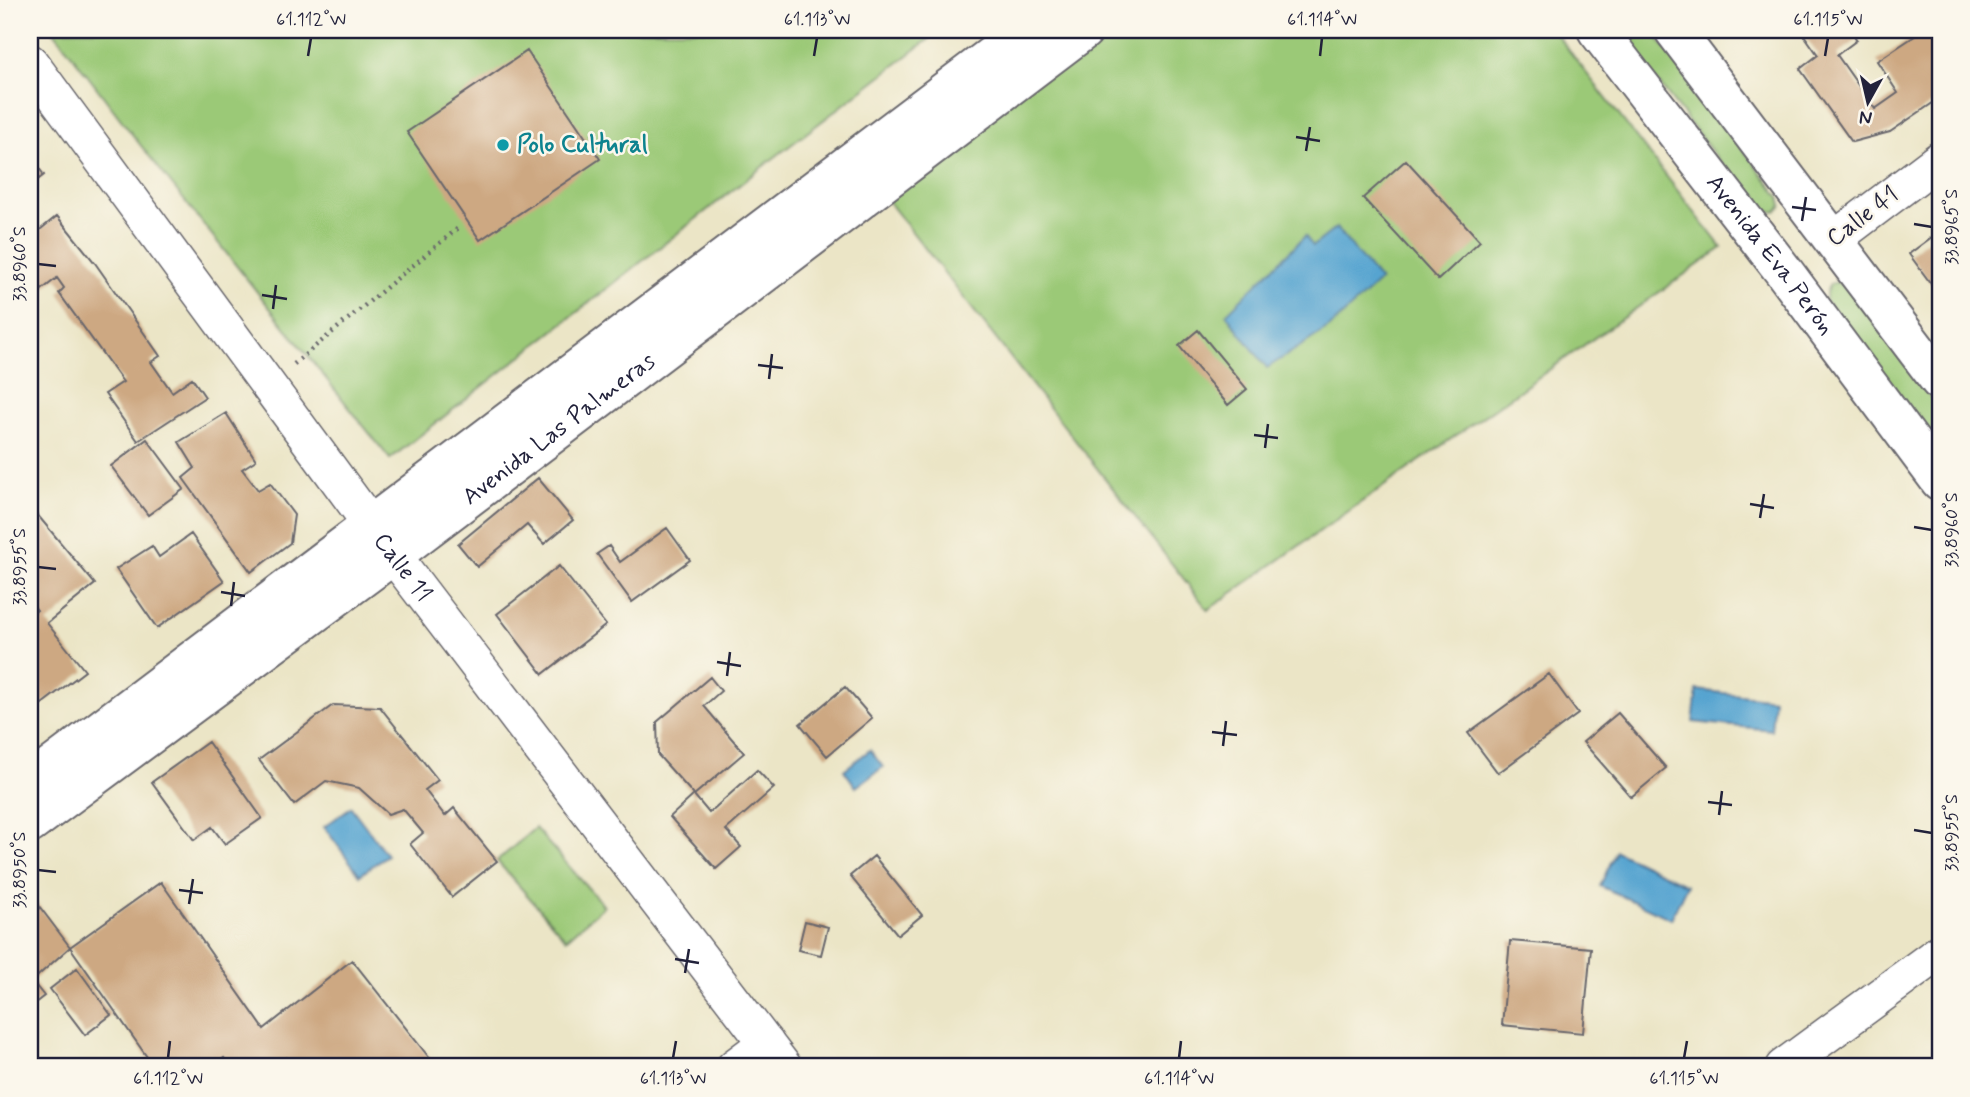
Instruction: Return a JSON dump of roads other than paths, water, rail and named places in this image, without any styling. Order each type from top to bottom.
[{"type":"main road","name":"Avenida Las Palmeras","points":[[30,824],[382,540],[1026,30]]},
{"type":"main road","name":"Avenida Las Palmeras","points":[[30,783],[382,540],[1084,30]]},
{"type":"main road","name":"Avenida Eva Perón","points":[[1597,30],[1785,273],[1940,481]]},
{"type":"main road","points":[[1674,30],[1940,381]]},
{"type":"main road","name":"Calle 41","points":[[1785,273],[1833,240]]},
{"type":"street","name":"Calle 11","points":[[30,62],[382,540],[775,1055]]},
{"type":"street","name":"Calle 41","points":[[1833,240],[1940,159]]},
{"type":"street","points":[[1783,1067],[1940,952]]},
{"type":"street","points":[[734,1067],[775,1055]]},
{"type":"water","points":[[1336,228],[1380,281],[1330,327],[1267,368],[1226,314],[1305,236],[1313,246]]},
{"type":"water","points":[[1697,690],[1774,699],[1771,730],[1693,722]]},
{"type":"water","points":[[870,750],[883,767],[856,787],[844,770]]},
{"type":"water","points":[[351,807],[387,855],[360,875],[324,827]]},
{"type":"water","points":[[1616,851],[1687,885],[1671,919],[1600,886]]},
{"type":"place","name":"Polo Cultural","points":[[503,145]]}]
